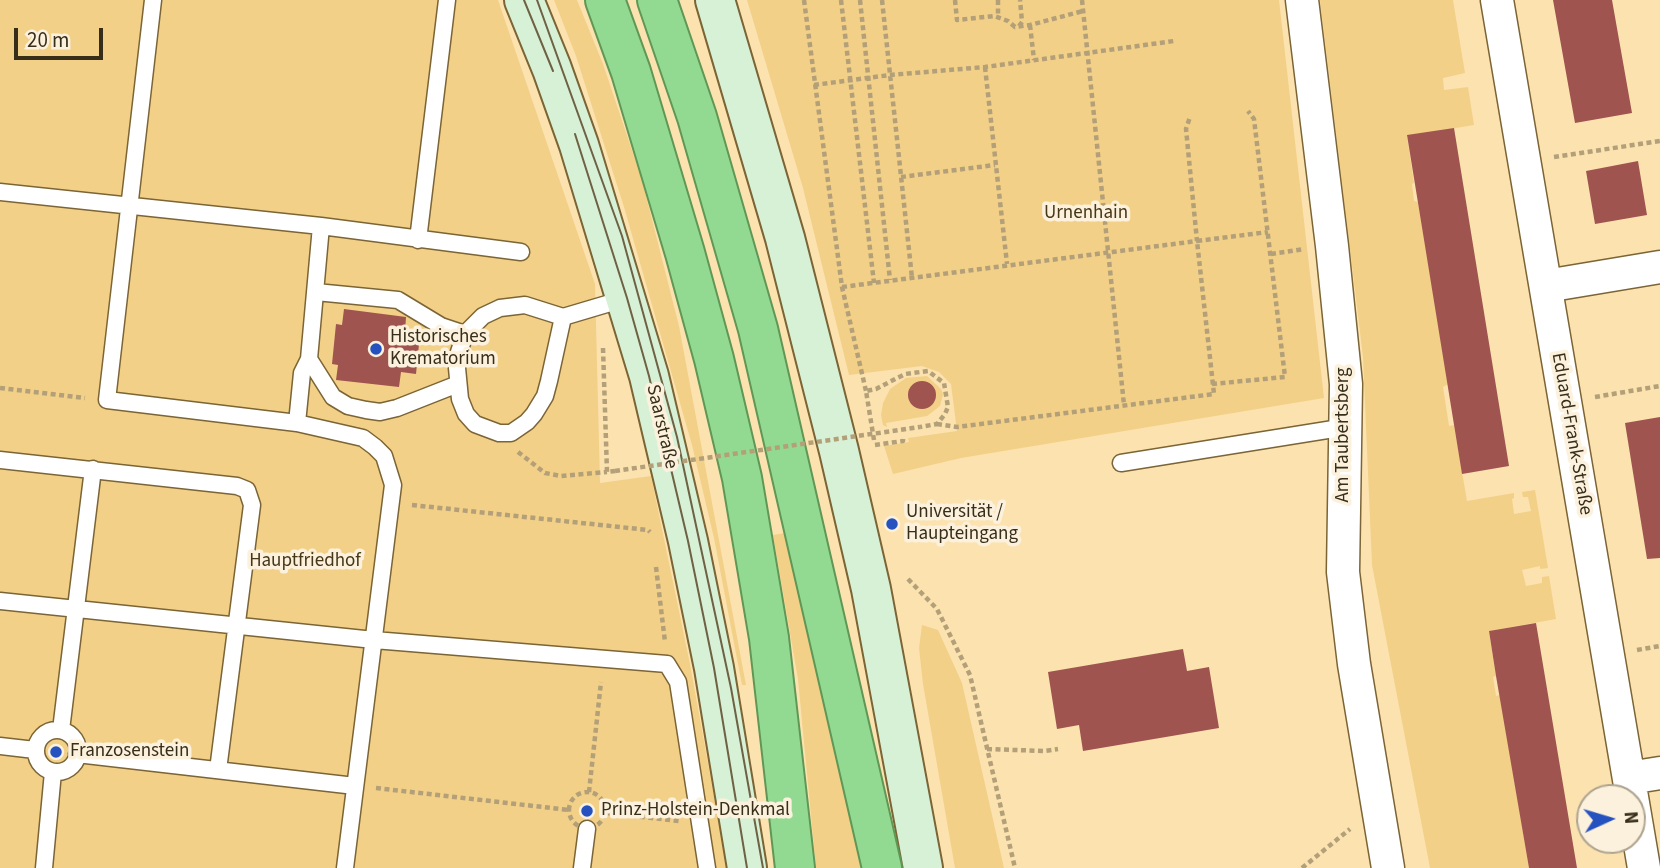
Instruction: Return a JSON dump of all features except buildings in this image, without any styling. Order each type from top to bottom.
[{"type":"highway","points":[[605,0],[631,72],[685,253],[742,478],[769,638],[795,868]]},
{"type":"highway","points":[[657,0],[697,117],[758,329],[882,868]]},
{"type":"main road","name":"Saarstraße","points":[[524,0],[575,132],[649,376],[688,541],[714,668],[747,868]]},
{"type":"main road","points":[[715,0],[785,238],[839,451],[871,589],[923,868]]},
{"type":"street","name":"Am Taubertsberg","points":[[1302,0],[1346,384],[1343,572],[1354,664],[1388,868]]},
{"type":"street","name":"Eduard-Frank-Straße","points":[[1497,0],[1644,868]]},
{"type":"street","points":[[1546,286],[1660,267]]},
{"type":"street","points":[[1629,778],[1660,773]]},
{"type":"lane","points":[[153,0],[107,400],[297,423],[363,438],[384,456],[393,485],[392,502],[345,868]]},
{"type":"lane","points":[[418,240],[447,0]]},
{"type":"lane","points":[[0,192],[321,226],[522,252]]},
{"type":"lane","points":[[297,423],[302,373],[309,359],[321,226]]},
{"type":"lane","points":[[316,292],[398,300],[441,326],[465,334]]},
{"type":"lane","points":[[564,317],[545,396],[527,422],[511,433],[499,433],[475,424],[466,414],[460,399],[459,352],[465,334],[482,316],[511,305],[525,305],[564,317],[626,298]]},
{"type":"lane","points":[[309,359],[333,397],[348,406],[366,410],[380,412],[397,408],[458,384]]},
{"type":"lane","points":[[1121,463],[1346,427]]},
{"type":"lane","points":[[0,460],[237,486],[247,490],[252,505],[218,770]]},
{"type":"lane","points":[[61,730],[93,469]]},
{"type":"lane","points":[[0,601],[374,640],[667,664],[678,682],[707,868]]},
{"type":"lane","points":[[54,730],[61,730],[75,741],[77,754],[72,766],[53,772],[38,761],[36,750],[41,737],[54,730]]},
{"type":"lane","points":[[0,746],[36,750]]},
{"type":"lane","points":[[77,754],[355,786]]},
{"type":"lane","points":[[44,868],[53,772]]},
{"type":"lane","points":[[582,868],[587,829]]},
{"type":"path","points":[[804,0],[842,287],[866,391],[877,455]]},
{"type":"path","points":[[841,0],[874,283]]},
{"type":"path","points":[[860,0],[891,281]]},
{"type":"path","points":[[882,0],[912,278]]},
{"type":"path","points":[[956,0],[957,20],[998,17],[1015,27],[1083,11]]},
{"type":"path","points":[[998,0],[998,17]]},
{"type":"path","points":[[1019,27],[1022,22],[1020,0]]},
{"type":"path","points":[[1082,0],[1124,405]]},
{"type":"path","points":[[1030,25],[1034,60]]},
{"type":"path","points":[[814,85],[985,67],[1174,41]]},
{"type":"path","points":[[985,67],[1007,264]]},
{"type":"path","points":[[1212,384],[1285,377],[1254,119],[1248,111]]},
{"type":"path","points":[[511,433],[517,452],[545,473],[561,476],[615,471],[937,424],[957,427],[1213,394],[1185,130],[1190,117]]},
{"type":"path","points":[[1524,162],[1660,141]]},
{"type":"path","points":[[901,177],[995,165]]},
{"type":"path","points":[[842,287],[1268,233]]},
{"type":"path","points":[[603,346],[607,472]]},
{"type":"path","points":[[866,391],[876,389],[905,374],[928,371],[944,383],[947,395],[945,414],[937,424]]},
{"type":"path","points":[[1565,402],[1660,386]]},
{"type":"path","points":[[0,388],[107,400]]},
{"type":"path","points":[[875,445],[903,439]]},
{"type":"path","points":[[392,502],[648,530],[652,534]]},
{"type":"path","points":[[655,560],[667,664]]},
{"type":"path","points":[[908,579],[937,609],[970,675],[1015,868]]},
{"type":"path","points":[[589,792],[603,658]]},
{"type":"path","points":[[987,749],[1058,749]]},
{"type":"path","points":[[355,786],[569,810]]},
{"type":"path","points":[[1302,868],[1378,806]]},
{"type":"path","points":[[606,813],[701,823]]},
{"type":"green space","name":"Hauptfriedhof","points":[[0,0],[498,0],[595,284],[600,483],[651,476],[690,664],[727,868],[0,868]]},
{"type":"green space","points":[[554,0],[577,0],[603,64],[642,180],[679,326],[746,685],[742,685],[714,538],[692,445],[624,207],[576,56]]},
{"type":"green space","name":"Urnenhain","points":[[747,0],[1279,0],[1324,398],[961,458],[893,474],[884,446],[909,442],[908,438],[957,431],[951,384],[939,372],[922,366],[849,375],[803,188]]},
{"type":"green space","points":[[1320,0],[1453,0],[1465,73],[1443,78],[1444,90],[1468,87],[1474,125],[1407,136],[1414,201],[1418,202],[1448,384],[1443,387],[1449,426],[1454,425],[1467,501],[1514,493],[1514,514],[1531,511],[1528,497],[1523,497],[1522,492],[1535,490],[1548,568],[1540,569],[1540,566],[1522,570],[1526,586],[1542,583],[1542,577],[1549,576],[1556,619],[1489,631],[1496,676],[1493,677],[1496,696],[1500,695],[1529,868],[1430,868],[1372,565],[1363,357]]},
{"type":"green space","points":[[927,376],[941,389],[943,394],[940,406],[927,416],[886,423],[887,427],[883,425],[883,403],[890,389],[906,378]]},
{"type":"green space","points":[[785,533],[866,868],[816,868],[798,679],[773,535]]},
{"type":"green space","points":[[922,625],[938,630],[962,683],[1004,868],[955,868],[923,684],[919,648]]},
{"type":"tram line","points":[[524,0],[553,71]]},
{"type":"tram line","points":[[537,0],[622,236],[677,437],[731,688],[763,868]]},
{"type":"tram line","points":[[575,134],[649,376],[688,541],[714,668],[747,868]]},
{"type":"place","name":"Historisches Krematorium","points":[[376,349]]},
{"type":"place","name":"Universität / Haupteingang","points":[[892,524]]},
{"type":"place","name":"Franzosenstein","points":[[56,752]]},
{"type":"place","name":"Prinz-Holstein-Denkmal","points":[[587,811]]}]
